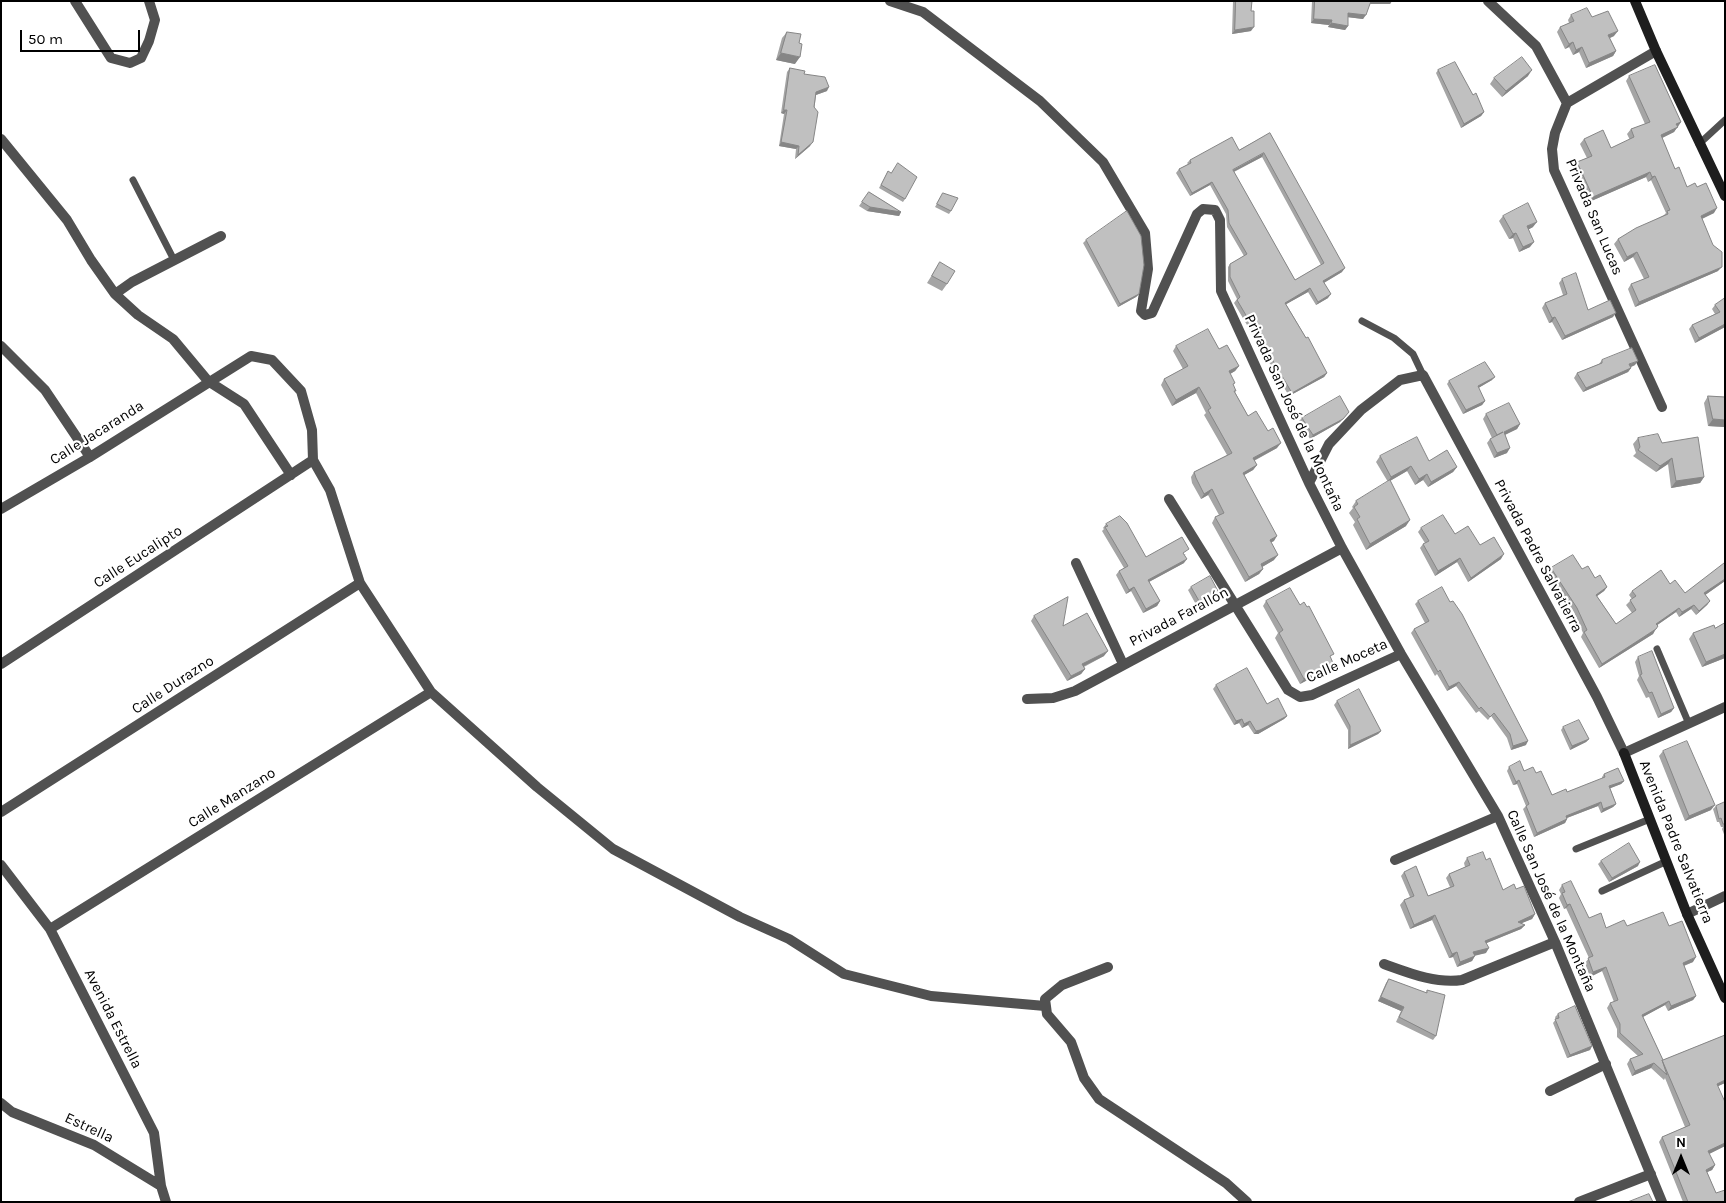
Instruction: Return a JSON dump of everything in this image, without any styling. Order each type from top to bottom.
[{"type":"street","points":[[75,1],[111,58],[130,63],[141,58],[149,41],[155,20],[149,1]]},
{"type":"street","name":"Privada San José de la Montaña","points":[[890,1],[923,12],[1032,95],[1102,162],[1145,234],[1148,269],[1141,311],[1146,315],[1152,313],[1197,214],[1204,209],[1215,210],[1220,220],[1221,291],[1309,483],[1342,548]]},
{"type":"street","points":[[1488,1],[1536,46],[1567,104],[1656,51]]},
{"type":"street","points":[[1635,1],[1656,51],[1725,196]]},
{"type":"street","name":"Privada San Lucas","points":[[1567,104],[1555,134],[1552,149],[1554,170],[1662,407]]},
{"type":"street","points":[[1,138],[67,220],[90,260],[115,294],[154,328],[173,339],[208,381],[244,404],[291,475]]},
{"type":"street","points":[[115,294],[220,236]]},
{"type":"street","points":[[1,346],[45,390],[90,457]]},
{"type":"street","name":"Calle Jacaranda","points":[[1,509],[90,457],[208,381],[251,356],[272,360],[301,391],[312,430],[313,460]]},
{"type":"street","points":[[1309,483],[1329,444],[1361,410],[1400,380],[1423,376]]},
{"type":"street","name":"Privada Padre Salvatierra","points":[[1423,376],[1597,696],[1624,753]]},
{"type":"street","points":[[313,460],[330,490],[360,583],[431,692],[537,787],[613,849],[740,916],[789,939],[844,974],[931,996],[1045,1006]]},
{"type":"street","name":"Calle Eucalipto","points":[[1,664],[313,460]]},
{"type":"street","points":[[1169,499],[1234,605]]},
{"type":"street","name":"Privada Farallón","points":[[1027,699],[1054,698],[1075,691],[1342,548]]},
{"type":"street","name":"Calle San José de la Montaña","points":[[1342,548],[1401,654],[1498,816],[1606,1064],[1662,1202]]},
{"type":"street","points":[[1076,562],[1123,664]]},
{"type":"street","name":"Calle Durazno","points":[[1,812],[360,583]]},
{"type":"street","name":"Calle Moceta","points":[[1234,605],[1288,690],[1300,697],[1312,695],[1401,654]]},
{"type":"street","name":"Calle Manzano","points":[[50,929],[431,692]]},
{"type":"street","points":[[1624,753],[1725,707]]},
{"type":"street","name":"Avenida Padre Salvatierra","points":[[1624,753],[1688,914],[1725,998]]},
{"type":"street","points":[[1395,860],[1498,816]]},
{"type":"street","name":"Avenida Estrella","points":[[1,864],[50,929],[154,1132],[161,1186],[166,1202]]},
{"type":"street","points":[[1688,914],[1725,896]]},
{"type":"street","points":[[1384,964],[1411,974],[1448,982],[1462,980],[1554,942]]},
{"type":"street","points":[[1108,967],[1062,985],[1045,999],[1047,1014],[1071,1042],[1084,1078],[1099,1099],[1226,1184],[1247,1202]]},
{"type":"street","points":[[1550,1091],[1606,1064]]},
{"type":"street","name":"Estrella","points":[[1,1103],[12,1112],[94,1145],[161,1186]]},
{"type":"street","points":[[1578,1202],[1651,1174]]},
{"type":"lane","points":[[1699,144],[1725,120]]},
{"type":"lane","points":[[133,180],[174,260]]},
{"type":"lane","points":[[1362,321],[1394,338],[1407,348],[1413,354],[1423,376]]},
{"type":"lane","points":[[1657,649],[1689,724]]},
{"type":"lane","points":[[1576,849],[1650,819]]},
{"type":"lane","points":[[1602,891],[1667,861]]},
{"type":"building","points":[[1236,1],[1252,1],[1251,11],[1254,11],[1254,27],[1235,30]]},
{"type":"building","points":[[1315,1],[1371,1],[1366,15],[1348,13],[1348,26],[1331,23],[1332,20],[1314,19]]},
{"type":"building","points":[[1587,8],[1592,17],[1608,11],[1618,31],[1608,35],[1616,51],[1589,63],[1582,47],[1576,50],[1573,42],[1569,44],[1560,27],[1574,21],[1571,15]]},
{"type":"building","points":[[787,32],[801,34],[799,43],[802,44],[800,57],[781,53]]},
{"type":"building","points":[[1522,57],[1532,70],[1506,91],[1494,78]]},
{"type":"building","points":[[1455,62],[1473,95],[1476,93],[1484,112],[1464,124],[1438,70]]},
{"type":"building","points":[[1655,65],[1681,122],[1676,124],[1678,127],[1661,135],[1675,169],[1679,167],[1687,187],[1695,183],[1697,187],[1706,183],[1717,208],[1701,216],[1713,245],[1722,252],[1722,267],[1639,302],[1631,284],[1649,277],[1637,252],[1627,257],[1618,239],[1636,228],[1668,214],[1667,211],[1670,210],[1655,176],[1652,177],[1650,172],[1593,197],[1577,162],[1592,156],[1584,139],[1603,130],[1611,148],[1634,137],[1631,129],[1650,122],[1629,76]]},
{"type":"building","points":[[790,68],[805,71],[804,74],[825,77],[829,87],[816,92],[814,107],[818,112],[813,142],[798,155],[799,146],[781,142],[787,110],[784,110]]},
{"type":"building","points":[[1270,133],[1345,268],[1323,281],[1331,294],[1318,302],[1310,288],[1285,303],[1306,338],[1308,337],[1327,373],[1292,393],[1237,300],[1240,297],[1230,277],[1230,264],[1247,254],[1229,223],[1228,210],[1212,182],[1192,193],[1179,169],[1191,163],[1190,160],[1232,137],[1239,150]],"holes":[[[1264,153],[1324,263],[1295,280],[1233,170]]]},
{"type":"building","points":[[898,163],[917,177],[905,199],[881,185],[888,171],[891,173]]},
{"type":"building","points":[[869,192],[901,212],[870,207],[862,202]]},
{"type":"building","points":[[943,193],[958,198],[951,211],[937,204]]},
{"type":"building","points":[[1528,203],[1537,222],[1527,226],[1534,242],[1523,247],[1516,233],[1513,234],[1503,216]]},
{"type":"building","points":[[1127,211],[1141,236],[1144,265],[1139,294],[1120,304],[1086,240]]},
{"type":"building","points":[[940,262],[955,271],[947,284],[932,276]]},
{"type":"building","points":[[1576,273],[1588,310],[1610,300],[1616,313],[1565,336],[1555,317],[1552,318],[1545,303],[1567,294],[1562,279]]},
{"type":"building","points":[[1725,298],[1725,324],[1699,338],[1692,325],[1720,312],[1715,305]]},
{"type":"building","points":[[1208,329],[1219,349],[1227,345],[1239,366],[1229,371],[1235,383],[1233,384],[1236,391],[1234,391],[1248,416],[1256,411],[1268,431],[1273,428],[1281,443],[1253,458],[1257,465],[1243,473],[1277,536],[1270,540],[1278,555],[1261,564],[1263,569],[1249,577],[1215,517],[1224,513],[1212,489],[1204,494],[1194,472],[1232,453],[1208,410],[1211,408],[1199,387],[1176,400],[1164,379],[1188,366],[1176,346]]},
{"type":"building","points":[[1632,348],[1638,361],[1629,364],[1631,368],[1586,388],[1577,373]]},
{"type":"building","points":[[1485,362],[1495,377],[1478,386],[1485,401],[1466,410],[1449,381]]},
{"type":"building","points":[[1340,396],[1349,412],[1343,419],[1313,435],[1302,418]]},
{"type":"building","points":[[1708,396],[1725,397],[1725,420],[1713,419]]},
{"type":"building","points":[[1509,403],[1520,424],[1504,432],[1510,448],[1497,453],[1490,439],[1503,432],[1497,435],[1486,414]]},
{"type":"building","points":[[1658,434],[1662,443],[1698,437],[1704,477],[1676,481],[1672,458],[1660,466],[1638,450],[1640,447],[1638,438]]},
{"type":"building","points":[[1417,437],[1429,461],[1447,450],[1457,467],[1431,482],[1427,474],[1419,479],[1411,466],[1391,477],[1380,456]]},
{"type":"building","points":[[1390,480],[1410,520],[1370,544],[1357,519],[1360,517],[1354,507],[1358,504],[1356,501]]},
{"type":"building","points":[[1443,515],[1455,534],[1468,526],[1480,545],[1494,537],[1504,554],[1471,578],[1460,558],[1438,571],[1423,544],[1429,541],[1421,528]]},
{"type":"building","points":[[1120,516],[1127,523],[1146,557],[1182,537],[1189,549],[1183,553],[1187,559],[1148,580],[1160,601],[1146,609],[1134,587],[1129,590],[1119,571],[1128,566],[1105,527],[1108,526],[1106,524]]},
{"type":"building","points":[[1573,555],[1582,569],[1588,566],[1595,578],[1600,575],[1607,587],[1596,595],[1616,624],[1636,610],[1630,600],[1636,596],[1632,591],[1661,570],[1670,584],[1675,580],[1685,593],[1724,563],[1725,579],[1704,593],[1710,601],[1699,611],[1694,605],[1682,612],[1679,608],[1656,624],[1658,626],[1656,629],[1602,664],[1584,632],[1587,630],[1577,608],[1551,568]]},
{"type":"building","points":[[1210,576],[1220,595],[1202,606],[1191,587]]},
{"type":"building","points":[[1442,587],[1450,602],[1453,601],[1462,614],[1528,741],[1513,746],[1510,734],[1494,713],[1490,717],[1481,707],[1479,709],[1459,682],[1449,687],[1440,670],[1438,672],[1414,629],[1429,621],[1418,601]]},
{"type":"building","points":[[1290,588],[1300,605],[1304,602],[1307,607],[1309,606],[1334,654],[1330,656],[1333,663],[1304,679],[1279,633],[1283,630],[1266,601]]},
{"type":"building","points":[[1068,597],[1063,626],[1087,613],[1108,651],[1082,664],[1085,669],[1071,676],[1034,616]]},
{"type":"building","points":[[1725,623],[1725,654],[1706,662],[1693,633],[1714,625],[1715,628]]},
{"type":"building","points":[[1652,651],[1674,708],[1661,714],[1652,692],[1649,693],[1640,675],[1642,674],[1638,657]]},
{"type":"building","points":[[1247,668],[1267,704],[1278,698],[1287,716],[1256,731],[1250,721],[1244,724],[1242,719],[1236,721],[1216,685]]},
{"type":"building","points":[[1359,689],[1381,731],[1350,745],[1350,726],[1337,701]]},
{"type":"building","points":[[1579,720],[1589,739],[1572,746],[1563,727]]},
{"type":"building","points":[[1687,741],[1715,805],[1689,816],[1663,751]]},
{"type":"building","points":[[1520,761],[1524,771],[1533,767],[1536,773],[1541,771],[1552,795],[1566,789],[1567,792],[1605,777],[1604,774],[1618,768],[1624,781],[1609,786],[1616,804],[1603,809],[1601,802],[1566,816],[1567,819],[1537,833],[1526,806],[1529,804],[1519,780],[1516,782],[1509,767]]},
{"type":"building","points":[[1725,802],[1725,824],[1723,824],[1721,818],[1719,819],[1716,806]]},
{"type":"building","points":[[1629,843],[1640,862],[1612,878],[1601,861]]},
{"type":"building","points":[[1483,852],[1486,860],[1490,858],[1503,890],[1514,884],[1516,889],[1524,886],[1535,914],[1518,922],[1525,925],[1485,941],[1489,948],[1473,952],[1475,956],[1460,962],[1457,952],[1452,954],[1435,915],[1414,925],[1404,900],[1414,896],[1404,872],[1416,866],[1428,896],[1454,886],[1449,874],[1470,865],[1467,858]]},
{"type":"building","points":[[1571,881],[1589,918],[1601,913],[1606,928],[1624,920],[1627,926],[1663,912],[1669,926],[1682,921],[1696,957],[1683,963],[1696,996],[1671,1006],[1669,1001],[1642,1015],[1663,1060],[1725,1035],[1725,1080],[1717,1084],[1725,1102],[1725,1143],[1708,1151],[1715,1165],[1706,1170],[1716,1193],[1725,1190],[1725,1202],[1688,1202],[1662,1137],[1690,1125],[1662,1060],[1667,1075],[1654,1063],[1635,1071],[1630,1059],[1643,1054],[1620,1033],[1620,1024],[1610,1003],[1618,1000],[1606,967],[1593,972],[1588,958],[1593,956],[1570,904],[1567,905],[1562,893],[1565,892],[1562,885]]},
{"type":"building","points":[[1389,979],[1427,993],[1427,990],[1445,995],[1436,1036],[1399,1017],[1404,1007],[1381,997]]},
{"type":"building","points":[[1575,1006],[1592,1046],[1570,1055],[1555,1019],[1559,1018],[1558,1014]]},
{"type":"building","points":[[1649,1194],[1653,1202],[1628,1202]]}]
